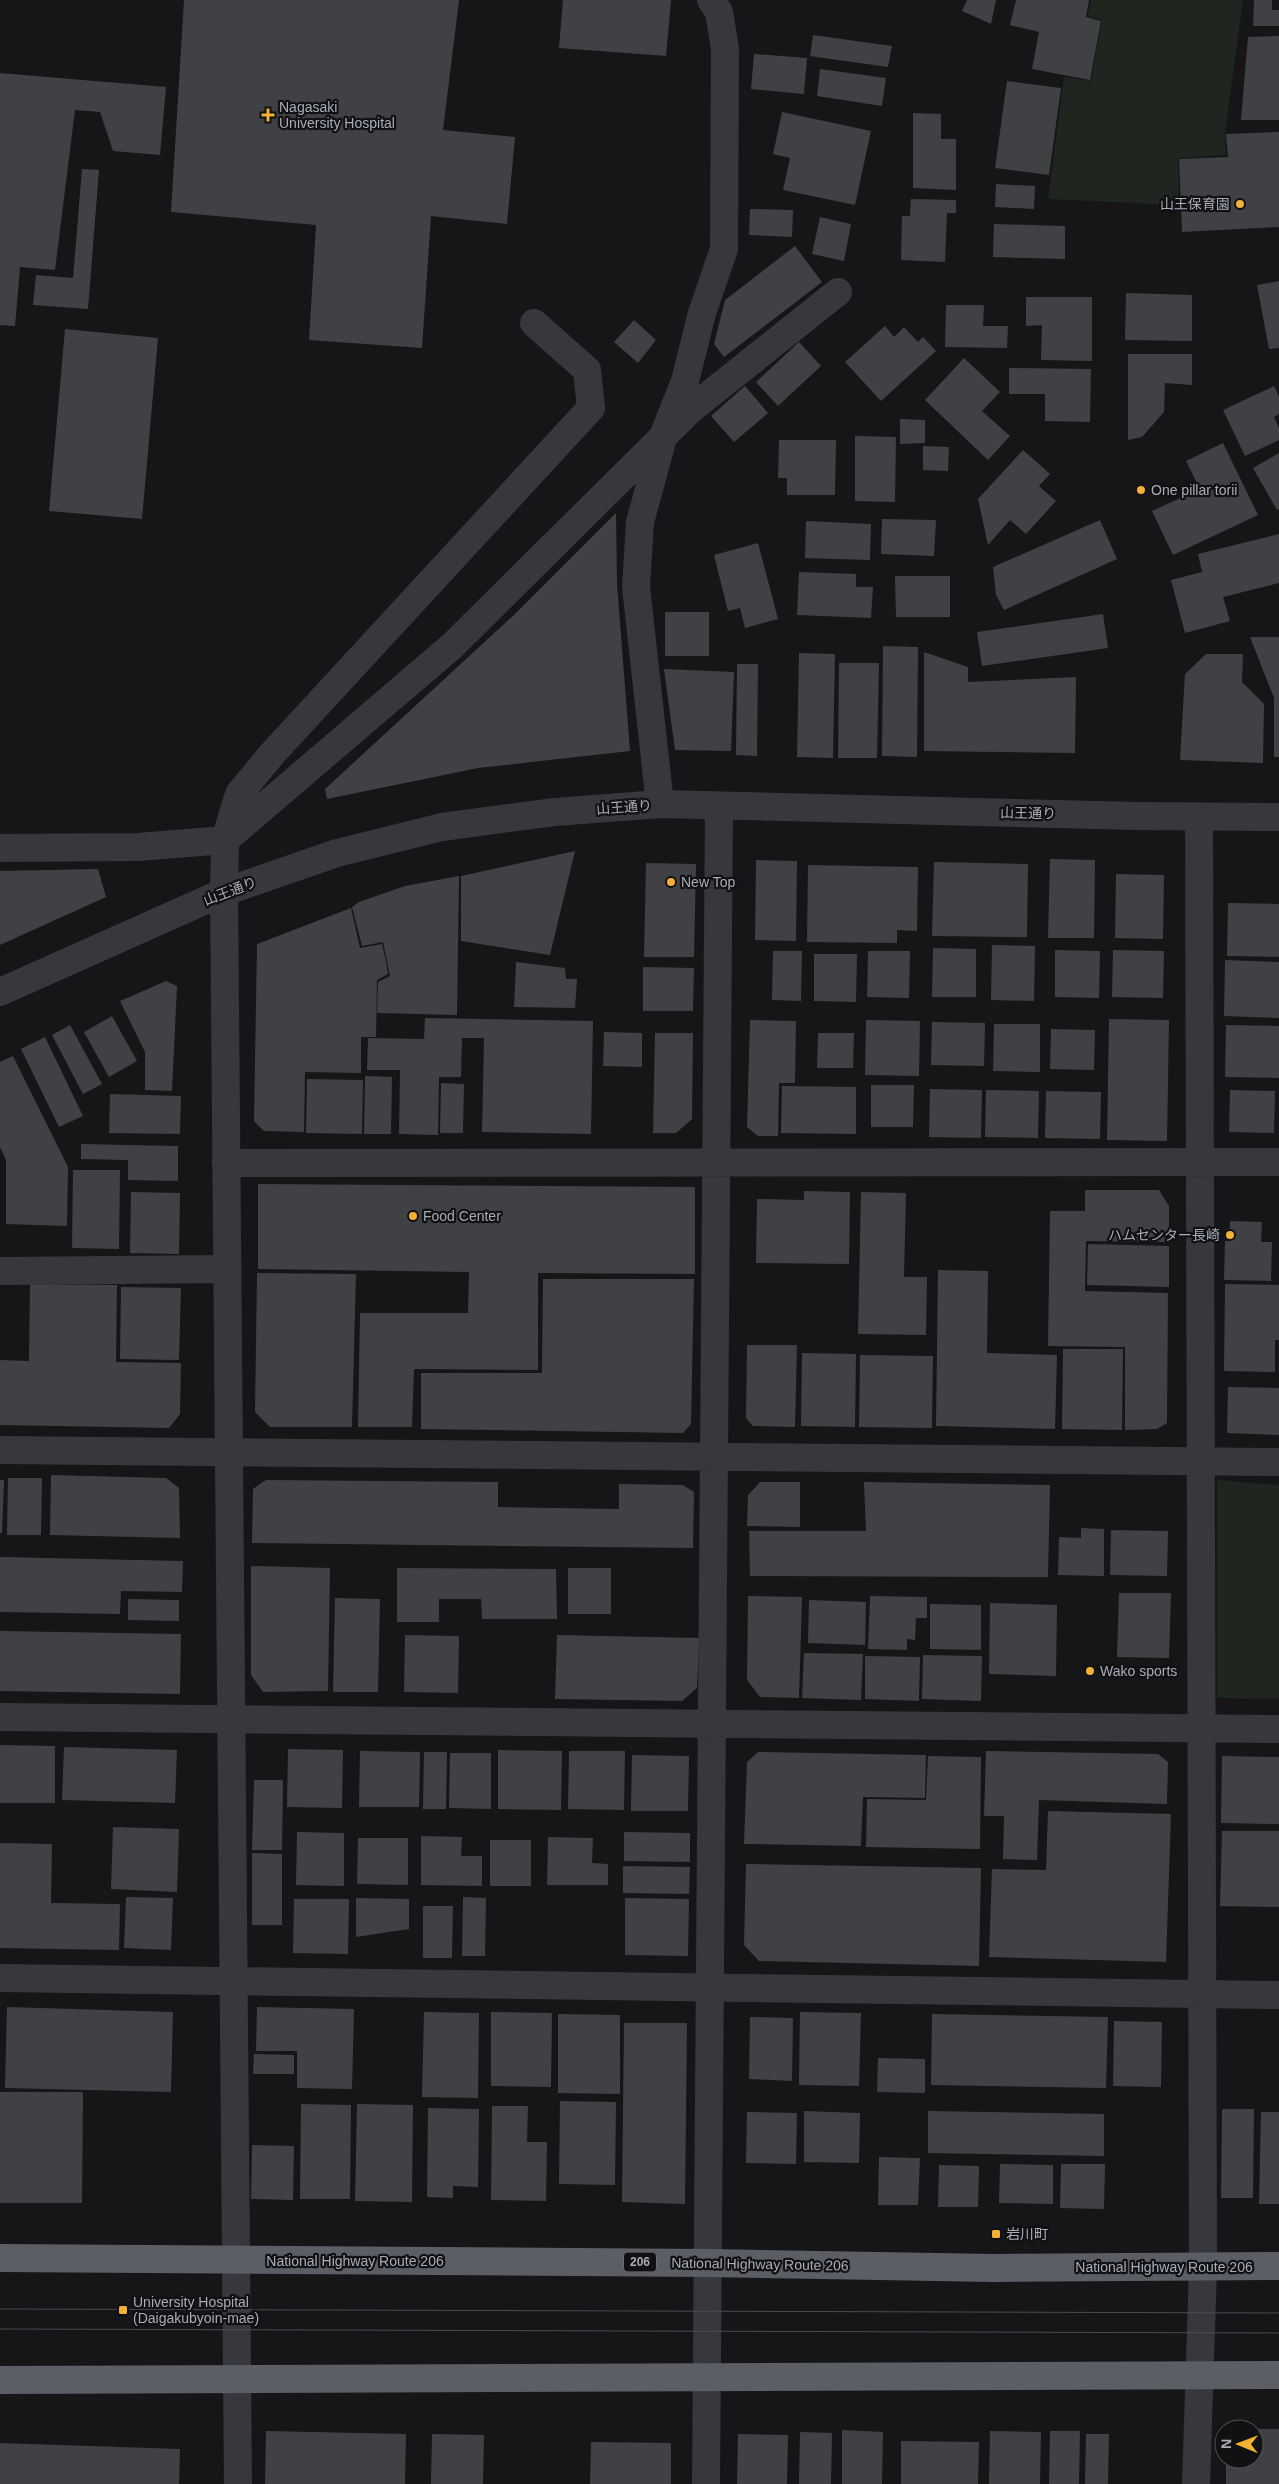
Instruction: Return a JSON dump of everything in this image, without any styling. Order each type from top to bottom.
[{"type":"highway","name":"National Highway Route 206","points":[[0,2258],[708,2262],[994,2268],[1279,2266]]},
{"type":"highway","points":[[0,2380],[1279,2375]]},
{"type":"street","points":[[660,804],[636,587],[640,522],[664,434],[685,381],[702,312],[724,249],[726,48],[719,12],[711,0]]},
{"type":"street","points":[[0,848],[138,847],[224,840],[452,646],[690,410],[838,292]]},
{"type":"street","points":[[238,2484],[224,840],[239,794],[272,754],[591,408],[587,370],[534,323]]},
{"type":"street","name":"山王通り","points":[[0,992],[224,892],[336,853],[442,827],[555,812],[660,804],[719,807],[1279,817]]},
{"type":"street","points":[[706,2484],[719,807]]},
{"type":"street","points":[[1196,2484],[1202,2267],[1199,817]]},
{"type":"street","points":[[226,1163],[1279,1162]]},
{"type":"street","points":[[0,1270],[227,1269]]},
{"type":"street","points":[[0,1450],[1279,1462]]},
{"type":"street","points":[[0,1718],[1279,1729]]},
{"type":"street","points":[[0,1978],[1279,1995]]},
{"type":"shaded area","points":[[1091,0],[1243,0],[1225,133],[1226,155],[1178,158],[1179,205],[1048,199],[1064,77],[1091,81],[1102,20],[1088,16]]},
{"type":"shaded area","points":[[1217,1480],[1279,1485],[1279,1699],[1217,1698]]},
{"type":"building","points":[[184,0],[459,0],[443,130],[515,137],[507,224],[431,216],[422,348],[309,340],[316,225],[171,212]]},
{"type":"building","points":[[563,0],[671,0],[666,56],[559,48]]},
{"type":"building","points":[[967,0],[996,0],[991,24],[962,11]]},
{"type":"building","points":[[1016,0],[1089,0],[1086,17],[1101,21],[1090,80],[1032,69],[1039,32],[1010,25]]},
{"type":"building","points":[[1254,0],[1272,0],[1272,10],[1279,10],[1279,26],[1253,26]]},
{"type":"building","points":[[813,35],[892,46],[888,67],[810,56]]},
{"type":"building","points":[[1279,36],[1279,120],[1241,120],[1248,37]]},
{"type":"building","points":[[754,54],[807,58],[804,94],[751,89]]},
{"type":"building","points":[[820,69],[886,78],[882,106],[817,96]]},
{"type":"building","points":[[0,73],[166,87],[160,155],[113,151],[100,112],[75,110],[55,270],[20,267],[15,326],[0,325]]},
{"type":"building","points":[[1007,81],[1061,88],[1049,175],[995,168]]},
{"type":"building","points":[[782,112],[871,131],[855,205],[783,190],[790,158],[773,154]]},
{"type":"building","points":[[913,113],[941,114],[941,139],[956,139],[956,190],[913,188]]},
{"type":"building","points":[[1279,132],[1279,227],[1182,232],[1179,159],[1228,157],[1226,134]]},
{"type":"building","points":[[82,169],[99,170],[88,309],[33,305],[36,275],[73,278]]},
{"type":"building","points":[[996,184],[1035,186],[1034,209],[995,207]]},
{"type":"building","points":[[911,199],[956,200],[956,213],[947,213],[945,262],[901,260],[902,216],[910,216]]},
{"type":"building","points":[[750,209],[793,210],[792,237],[749,235]]},
{"type":"building","points":[[820,217],[851,224],[844,261],[812,254]]},
{"type":"building","points":[[994,224],[1065,226],[1065,259],[993,257]]},
{"type":"building","points":[[795,246],[822,282],[724,357],[714,344],[725,300]]},
{"type":"building","points":[[1279,281],[1279,348],[1269,349],[1257,285]]},
{"type":"building","points":[[1126,293],[1192,295],[1192,341],[1125,340]]},
{"type":"building","points":[[1026,297],[1092,297],[1092,361],[1041,360],[1042,325],[1026,326]]},
{"type":"building","points":[[946,305],[984,305],[983,326],[1008,326],[1007,348],[945,347]]},
{"type":"building","points":[[634,320],[656,340],[638,363],[614,342]]},
{"type":"building","points":[[885,326],[894,337],[904,327],[918,342],[923,337],[936,351],[881,401],[845,362]]},
{"type":"building","points":[[65,329],[158,338],[142,519],[49,511]]},
{"type":"building","points":[[799,342],[821,366],[778,406],[756,382]]},
{"type":"building","points":[[1128,354],[1192,354],[1192,385],[1165,383],[1164,412],[1142,437],[1128,440]]},
{"type":"building","points":[[964,358],[1000,392],[982,411],[1010,436],[988,460],[925,400]]},
{"type":"building","points":[[1009,368],[1091,369],[1090,422],[1045,421],[1045,394],[1009,394]]},
{"type":"building","points":[[745,386],[768,413],[734,442],[711,416]]},
{"type":"building","points":[[1274,386],[1279,396],[1279,414],[1274,417],[1279,428],[1279,440],[1245,456],[1223,410]]},
{"type":"building","points":[[900,419],[925,420],[925,443],[900,444]]},
{"type":"building","points":[[855,436],[896,437],[895,502],[855,501]]},
{"type":"building","points":[[779,440],[836,440],[835,495],[787,495],[787,478],[778,478]]},
{"type":"building","points":[[1223,443],[1258,515],[1173,555],[1152,511],[1200,489],[1186,461]]},
{"type":"building","points":[[923,446],[949,447],[948,471],[923,470]]},
{"type":"building","points":[[1023,450],[1050,474],[1039,486],[1056,501],[1026,534],[1010,520],[988,545],[978,499]]},
{"type":"building","points":[[1279,453],[1279,509],[1277,510],[1253,468]]},
{"type":"building","points":[[616,513],[617,584],[630,751],[478,768],[327,799],[325,789],[515,614]]},
{"type":"building","points":[[882,519],[936,520],[934,556],[881,554]]},
{"type":"building","points":[[1100,520],[1117,559],[1004,610],[996,595],[993,567]]},
{"type":"building","points":[[806,521],[871,524],[870,560],[805,558]]},
{"type":"building","points":[[1279,534],[1279,583],[1223,597],[1230,621],[1185,633],[1171,580],[1202,572],[1198,554]]},
{"type":"building","points":[[758,543],[778,619],[745,628],[740,608],[728,611],[714,555]]},
{"type":"building","points":[[799,572],[856,574],[856,587],[873,587],[871,618],[797,615]]},
{"type":"building","points":[[895,576],[950,576],[950,617],[896,617]]},
{"type":"building","points":[[665,612],[709,612],[709,656],[665,656]]},
{"type":"building","points":[[1103,614],[1108,648],[982,666],[977,632]]},
{"type":"building","points":[[1250,637],[1279,637],[1279,757],[1274,757],[1274,698]]},
{"type":"building","points":[[883,646],[918,647],[917,757],[882,756]]},
{"type":"building","points":[[924,652],[968,667],[968,682],[1076,677],[1075,753],[924,751]]},
{"type":"building","points":[[799,653],[835,654],[833,758],[797,757]]},
{"type":"building","points":[[1206,654],[1243,654],[1242,682],[1264,704],[1263,763],[1180,760],[1185,674]]},
{"type":"building","points":[[839,663],[879,663],[877,758],[838,758]]},
{"type":"building","points":[[737,664],[758,664],[757,756],[736,755]]},
{"type":"building","points":[[664,669],[734,672],[731,751],[675,750]]},
{"type":"building","points":[[575,851],[550,955],[461,941],[461,876]]},
{"type":"building","points":[[1050,859],[1095,860],[1094,938],[1048,938]]},
{"type":"building","points":[[756,860],[797,861],[796,941],[755,940]]},
{"type":"building","points":[[934,862],[1028,864],[1027,937],[932,936]]},
{"type":"building","points":[[646,863],[696,864],[694,957],[644,957]]},
{"type":"building","points":[[808,865],[918,867],[917,931],[897,930],[897,943],[807,942]]},
{"type":"building","points":[[98,869],[106,897],[0,945],[0,871]]},
{"type":"building","points":[[1116,874],[1164,875],[1163,939],[1115,938]]},
{"type":"building","points":[[459,876],[457,1015],[377,1013],[378,982],[390,976],[383,942],[362,946],[352,907],[359,902],[405,886]]},
{"type":"building","points":[[1228,903],[1279,904],[1279,957],[1227,956]]},
{"type":"building","points":[[351,908],[360,948],[382,944],[386,961],[388,974],[377,980],[376,1037],[361,1037],[361,1073],[305,1072],[304,1132],[264,1131],[254,1121],[257,944]]},
{"type":"building","points":[[992,945],[1035,946],[1034,1001],[991,1000]]},
{"type":"building","points":[[933,948],[976,949],[976,997],[932,997]]},
{"type":"building","points":[[1055,950],[1100,951],[1099,998],[1055,997]]},
{"type":"building","points":[[1113,950],[1164,951],[1163,998],[1112,997]]},
{"type":"building","points":[[773,951],[802,951],[801,1001],[772,1000]]},
{"type":"building","points":[[868,951],[910,951],[909,998],[867,997]]},
{"type":"building","points":[[814,954],[857,954],[856,1002],[814,1001]]},
{"type":"building","points":[[1225,960],[1279,962],[1279,1018],[1224,1016]]},
{"type":"building","points":[[516,962],[565,968],[566,979],[577,979],[575,1008],[514,1007]]},
{"type":"building","points":[[643,967],[694,968],[693,1011],[643,1011]]},
{"type":"building","points":[[166,981],[177,986],[172,1091],[145,1090],[145,1052],[120,1001]]},
{"type":"building","points":[[112,1016],[137,1061],[109,1077],[84,1032]]},
{"type":"building","points":[[425,1018],[593,1021],[591,1134],[482,1132],[484,1038],[462,1038],[461,1077],[439,1077],[438,1135],[399,1134],[400,1070],[367,1070],[368,1038],[424,1039]]},
{"type":"building","points":[[1109,1019],[1169,1020],[1167,1141],[1107,1140]]},
{"type":"building","points":[[750,1020],[796,1021],[795,1083],[779,1083],[778,1136],[758,1136],[747,1127]]},
{"type":"building","points":[[866,1020],[920,1021],[919,1076],[865,1075]]},
{"type":"building","points":[[932,1022],[985,1023],[984,1066],[931,1065]]},
{"type":"building","points":[[994,1024],[1040,1024],[1040,1072],[993,1071]]},
{"type":"building","points":[[70,1025],[102,1084],[83,1094],[52,1035]]},
{"type":"building","points":[[1226,1025],[1279,1026],[1279,1078],[1225,1077]]},
{"type":"building","points":[[1051,1029],[1095,1030],[1094,1070],[1050,1069]]},
{"type":"building","points":[[604,1032],[642,1033],[642,1067],[603,1066]]},
{"type":"building","points":[[655,1033],[693,1033],[692,1119],[676,1133],[653,1133]]},
{"type":"building","points":[[818,1033],[854,1033],[853,1068],[817,1068]]},
{"type":"building","points":[[45,1037],[83,1116],[59,1127],[21,1049]]},
{"type":"building","points":[[13,1056],[68,1167],[67,1226],[6,1224],[6,1160],[0,1147],[0,1062]]},
{"type":"building","points":[[365,1076],[392,1077],[391,1134],[364,1134]]},
{"type":"building","points":[[307,1079],[363,1080],[362,1134],[306,1133]]},
{"type":"building","points":[[441,1083],[464,1084],[463,1133],[440,1133]]},
{"type":"building","points":[[871,1085],[914,1085],[913,1127],[871,1127]]},
{"type":"building","points":[[782,1086],[856,1087],[856,1134],[781,1133]]},
{"type":"building","points":[[930,1089],[982,1090],[981,1138],[929,1137]]},
{"type":"building","points":[[986,1090],[1039,1091],[1038,1138],[985,1137]]},
{"type":"building","points":[[1230,1090],[1275,1091],[1274,1133],[1229,1132]]},
{"type":"building","points":[[1046,1091],[1101,1092],[1100,1139],[1045,1138]]},
{"type":"building","points":[[110,1094],[181,1096],[180,1134],[109,1133]]},
{"type":"building","points":[[81,1144],[178,1146],[178,1181],[128,1180],[128,1160],[81,1159]]},
{"type":"building","points":[[73,1170],[120,1170],[119,1249],[72,1248]]},
{"type":"building","points":[[258,1184],[695,1187],[695,1274],[538,1273],[538,1370],[414,1369],[412,1427],[358,1427],[360,1313],[468,1313],[469,1272],[258,1269]]},
{"type":"building","points":[[1085,1190],[1159,1190],[1169,1206],[1169,1242],[1086,1241],[1085,1291],[1168,1293],[1167,1423],[1157,1429],[1125,1430],[1125,1347],[1048,1346],[1050,1211],[1085,1211]]},
{"type":"building","points":[[804,1191],[850,1192],[849,1264],[756,1263],[757,1199],[804,1200]]},
{"type":"building","points":[[131,1192],[180,1193],[179,1254],[130,1253]]},
{"type":"building","points":[[861,1192],[906,1193],[904,1277],[927,1277],[926,1335],[858,1334]]},
{"type":"building","points":[[1230,1221],[1262,1222],[1261,1242],[1272,1242],[1271,1281],[1224,1280],[1225,1241],[1229,1241]]},
{"type":"building","points":[[1088,1244],[1169,1246],[1169,1287],[1087,1285]]},
{"type":"building","points":[[938,1270],[988,1271],[987,1353],[1057,1355],[1055,1429],[936,1426]]},
{"type":"building","points":[[257,1273],[356,1274],[352,1427],[270,1427],[255,1412]]},
{"type":"building","points":[[543,1279],[694,1279],[691,1424],[683,1433],[421,1429],[421,1373],[542,1373]]},
{"type":"building","points":[[30,1284],[117,1285],[116,1362],[181,1363],[180,1414],[169,1428],[0,1425],[0,1360],[29,1361]]},
{"type":"building","points":[[1225,1284],[1279,1285],[1279,1340],[1275,1340],[1275,1372],[1224,1371]]},
{"type":"building","points":[[121,1287],[181,1288],[179,1360],[120,1359]]},
{"type":"building","points":[[747,1345],[797,1345],[795,1427],[753,1426],[746,1418]]},
{"type":"building","points":[[1063,1349],[1123,1349],[1122,1430],[1062,1429]]},
{"type":"building","points":[[802,1353],[856,1354],[855,1427],[801,1426]]},
{"type":"building","points":[[860,1355],[933,1356],[932,1428],[859,1427]]},
{"type":"building","points":[[1228,1387],[1279,1388],[1279,1435],[1227,1433]]},
{"type":"building","points":[[51,1475],[166,1478],[179,1488],[180,1538],[50,1535]]},
{"type":"building","points":[[8,1478],[42,1478],[41,1535],[7,1535]]},
{"type":"building","points":[[0,1480],[4,1480],[2,1533],[0,1533]]},
{"type":"building","points":[[266,1480],[498,1482],[498,1507],[619,1509],[619,1484],[683,1485],[694,1492],[693,1548],[252,1543],[253,1489]]},
{"type":"building","points":[[760,1482],[800,1482],[800,1527],[747,1526],[748,1495]]},
{"type":"building","points":[[864,1482],[1050,1485],[1048,1577],[750,1576],[749,1531],[866,1531]]},
{"type":"building","points":[[1081,1528],[1104,1529],[1104,1576],[1058,1575],[1059,1537],[1081,1538]]},
{"type":"building","points":[[1111,1530],[1168,1531],[1167,1576],[1110,1575]]},
{"type":"building","points":[[0,1557],[183,1561],[182,1592],[121,1591],[120,1614],[0,1612]]},
{"type":"building","points":[[251,1566],[330,1568],[328,1691],[263,1692],[251,1675]]},
{"type":"building","points":[[397,1568],[556,1569],[557,1619],[482,1619],[481,1599],[439,1599],[439,1622],[397,1622]]},
{"type":"building","points":[[568,1568],[611,1568],[611,1614],[568,1614]]},
{"type":"building","points":[[1119,1593],[1171,1593],[1169,1658],[1117,1657]]},
{"type":"building","points":[[748,1596],[802,1597],[799,1698],[760,1697],[747,1680]]},
{"type":"building","points":[[870,1596],[927,1597],[927,1618],[916,1618],[915,1640],[907,1639],[907,1650],[868,1649]]},
{"type":"building","points":[[335,1598],[380,1599],[378,1692],[333,1692]]},
{"type":"building","points":[[128,1599],[179,1600],[179,1621],[128,1620]]},
{"type":"building","points":[[809,1600],[866,1602],[865,1645],[808,1643]]},
{"type":"building","points":[[990,1603],[1057,1605],[1056,1676],[989,1674]]},
{"type":"building","points":[[930,1604],[981,1605],[981,1650],[930,1649]]},
{"type":"building","points":[[0,1631],[181,1634],[180,1694],[0,1691]]},
{"type":"building","points":[[405,1635],[459,1636],[458,1693],[404,1692]]},
{"type":"building","points":[[557,1635],[699,1638],[697,1688],[682,1701],[555,1699]]},
{"type":"building","points":[[804,1653],[863,1654],[861,1700],[802,1698]]},
{"type":"building","points":[[923,1655],[982,1656],[981,1701],[922,1699]]},
{"type":"building","points":[[865,1656],[920,1657],[919,1701],[865,1699]]},
{"type":"building","points":[[0,1745],[55,1746],[55,1803],[0,1803]]},
{"type":"building","points":[[64,1747],[177,1750],[175,1803],[62,1800]]},
{"type":"building","points":[[288,1749],[343,1750],[342,1808],[287,1807]]},
{"type":"building","points":[[498,1750],[562,1751],[561,1810],[498,1809]]},
{"type":"building","points":[[360,1751],[420,1752],[419,1807],[359,1807]]},
{"type":"building","points":[[569,1751],[625,1751],[624,1810],[568,1809]]},
{"type":"building","points":[[986,1751],[1158,1754],[1168,1762],[1167,1804],[1039,1800],[1037,1860],[1003,1859],[1004,1816],[984,1816]]},
{"type":"building","points":[[424,1752],[447,1752],[446,1809],[423,1809]]},
{"type":"building","points":[[758,1752],[926,1755],[925,1798],[863,1797],[861,1846],[744,1844],[747,1762]]},
{"type":"building","points":[[450,1753],[491,1753],[491,1809],[449,1808]]},
{"type":"building","points":[[632,1755],[689,1756],[688,1811],[631,1811]]},
{"type":"building","points":[[928,1756],[981,1757],[980,1849],[866,1847],[867,1799],[926,1800]]},
{"type":"building","points":[[1222,1756],[1279,1757],[1279,1824],[1221,1823]]},
{"type":"building","points":[[254,1780],[283,1780],[282,1850],[252,1850]]},
{"type":"building","points":[[1048,1811],[1171,1814],[1166,1962],[989,1957],[992,1869],[1046,1870]]},
{"type":"building","points":[[113,1827],[179,1829],[177,1892],[111,1889]]},
{"type":"building","points":[[1222,1831],[1279,1831],[1279,1907],[1220,1906]]},
{"type":"building","points":[[297,1832],[344,1833],[344,1886],[296,1885]]},
{"type":"building","points":[[624,1832],[690,1833],[690,1862],[624,1861]]},
{"type":"building","points":[[421,1836],[462,1837],[461,1856],[482,1856],[482,1886],[421,1885]]},
{"type":"building","points":[[548,1837],[593,1838],[592,1863],[608,1864],[608,1885],[547,1885]]},
{"type":"building","points":[[358,1838],[408,1838],[408,1885],[357,1884]]},
{"type":"building","points":[[490,1840],[531,1840],[531,1886],[490,1886]]},
{"type":"building","points":[[0,1843],[52,1844],[51,1903],[120,1904],[119,1950],[0,1948]]},
{"type":"building","points":[[252,1853],[282,1854],[282,1925],[252,1925]]},
{"type":"building","points":[[746,1864],[981,1868],[979,1966],[759,1961],[744,1945]]},
{"type":"building","points":[[623,1866],[690,1867],[689,1894],[623,1893]]},
{"type":"building","points":[[126,1897],[173,1898],[171,1950],[124,1948]]},
{"type":"building","points":[[463,1897],[486,1898],[485,1956],[462,1956]]},
{"type":"building","points":[[356,1898],[409,1899],[409,1929],[356,1937]]},
{"type":"building","points":[[625,1898],[689,1899],[688,1956],[625,1955]]},
{"type":"building","points":[[294,1899],[349,1899],[348,1954],[293,1953]]},
{"type":"building","points":[[423,1906],[453,1906],[452,1958],[423,1958]]},
{"type":"building","points":[[7,2007],[173,2012],[171,2092],[5,2088]]},
{"type":"building","points":[[257,2007],[354,2009],[352,2089],[297,2088],[297,2051],[256,2051]]},
{"type":"building","points":[[424,2012],[479,2013],[478,2098],[422,2097]]},
{"type":"building","points":[[491,2012],[552,2013],[551,2087],[491,2086]]},
{"type":"building","points":[[800,2012],[861,2013],[859,2086],[799,2085]]},
{"type":"building","points":[[558,2014],[620,2015],[620,2094],[558,2093]]},
{"type":"building","points":[[932,2014],[1108,2017],[1106,2088],[931,2085]]},
{"type":"building","points":[[750,2017],[793,2018],[792,2081],[749,2079]]},
{"type":"building","points":[[1114,2021],[1162,2022],[1161,2087],[1113,2086]]},
{"type":"building","points":[[624,2023],[687,2023],[685,2204],[622,2202]]},
{"type":"building","points":[[254,2054],[294,2055],[294,2074],[253,2074]]},
{"type":"building","points":[[878,2058],[925,2059],[925,2093],[877,2092]]},
{"type":"building","points":[[0,2092],[83,2092],[82,2203],[0,2203]]},
{"type":"building","points":[[560,2101],[616,2102],[615,2185],[559,2184]]},
{"type":"building","points":[[301,2104],[351,2105],[350,2199],[300,2199]]},
{"type":"building","points":[[357,2104],[413,2105],[412,2202],[355,2201]]},
{"type":"building","points":[[492,2106],[528,2106],[527,2142],[547,2142],[546,2201],[491,2200]]},
{"type":"building","points":[[428,2108],[479,2109],[478,2187],[453,2186],[453,2198],[427,2197]]},
{"type":"building","points":[[1222,2109],[1254,2109],[1253,2198],[1221,2198]]},
{"type":"building","points":[[804,2111],[860,2113],[859,2163],[804,2162]]},
{"type":"building","points":[[928,2111],[1104,2114],[1104,2156],[928,2153]]},
{"type":"building","points":[[747,2112],[797,2113],[796,2164],[746,2163]]},
{"type":"building","points":[[1261,2112],[1279,2112],[1279,2204],[1259,2204]]},
{"type":"building","points":[[252,2145],[294,2146],[293,2200],[251,2199]]},
{"type":"building","points":[[879,2157],[920,2158],[918,2205],[878,2205]]},
{"type":"building","points":[[1000,2164],[1053,2165],[1053,2204],[999,2203]]},
{"type":"building","points":[[1061,2164],[1105,2164],[1104,2209],[1060,2208]]},
{"type":"building","points":[[939,2165],[979,2166],[978,2207],[938,2207]]},
{"type":"building","points":[[1264,2429],[1279,2429],[1279,2484],[1226,2484],[1226,2469],[1264,2469]]},
{"type":"building","points":[[842,2430],[883,2432],[882,2484],[842,2484]]},
{"type":"building","points":[[266,2431],[406,2434],[405,2484],[265,2484]]},
{"type":"building","points":[[990,2431],[1041,2432],[1040,2484],[989,2484]]},
{"type":"building","points":[[1050,2431],[1080,2431],[1079,2484],[1049,2484]]},
{"type":"building","points":[[800,2432],[832,2433],[831,2484],[799,2484]]},
{"type":"building","points":[[432,2434],[484,2435],[483,2484],[431,2484]]},
{"type":"building","points":[[738,2434],[788,2435],[787,2484],[737,2484]]},
{"type":"building","points":[[1086,2434],[1109,2434],[1108,2484],[1085,2484]]},
{"type":"building","points":[[901,2441],[979,2442],[978,2484],[901,2484]]},
{"type":"building","points":[[591,2442],[671,2443],[671,2484],[590,2484]]},
{"type":"building","points":[[0,2443],[180,2449],[179,2484],[0,2484]]},
{"type":"tram line","points":[[0,2309],[1279,2313]]},
{"type":"tram line","points":[[0,2329],[1279,2333]]},
{"type":"place","name":"Nagasaki University Hospital","points":[[268,115]]},
{"type":"place","name":"山王保育園","points":[[1240,204]]},
{"type":"place","name":"One pillar torii","points":[[1141,490]]},
{"type":"place","name":"New Top","points":[[671,882]]},
{"type":"place","name":"Food Center","points":[[413,1216]]},
{"type":"place","name":"ハムセンター長崎","points":[[1230,1235]]},
{"type":"place","name":"Wako sports","points":[[1090,1671]]},
{"type":"place","name":"岩川町","points":[[996,2234]]},
{"type":"place","name":"University Hospital (Daigakubyoin-mae)","points":[[123,2310]]}]
